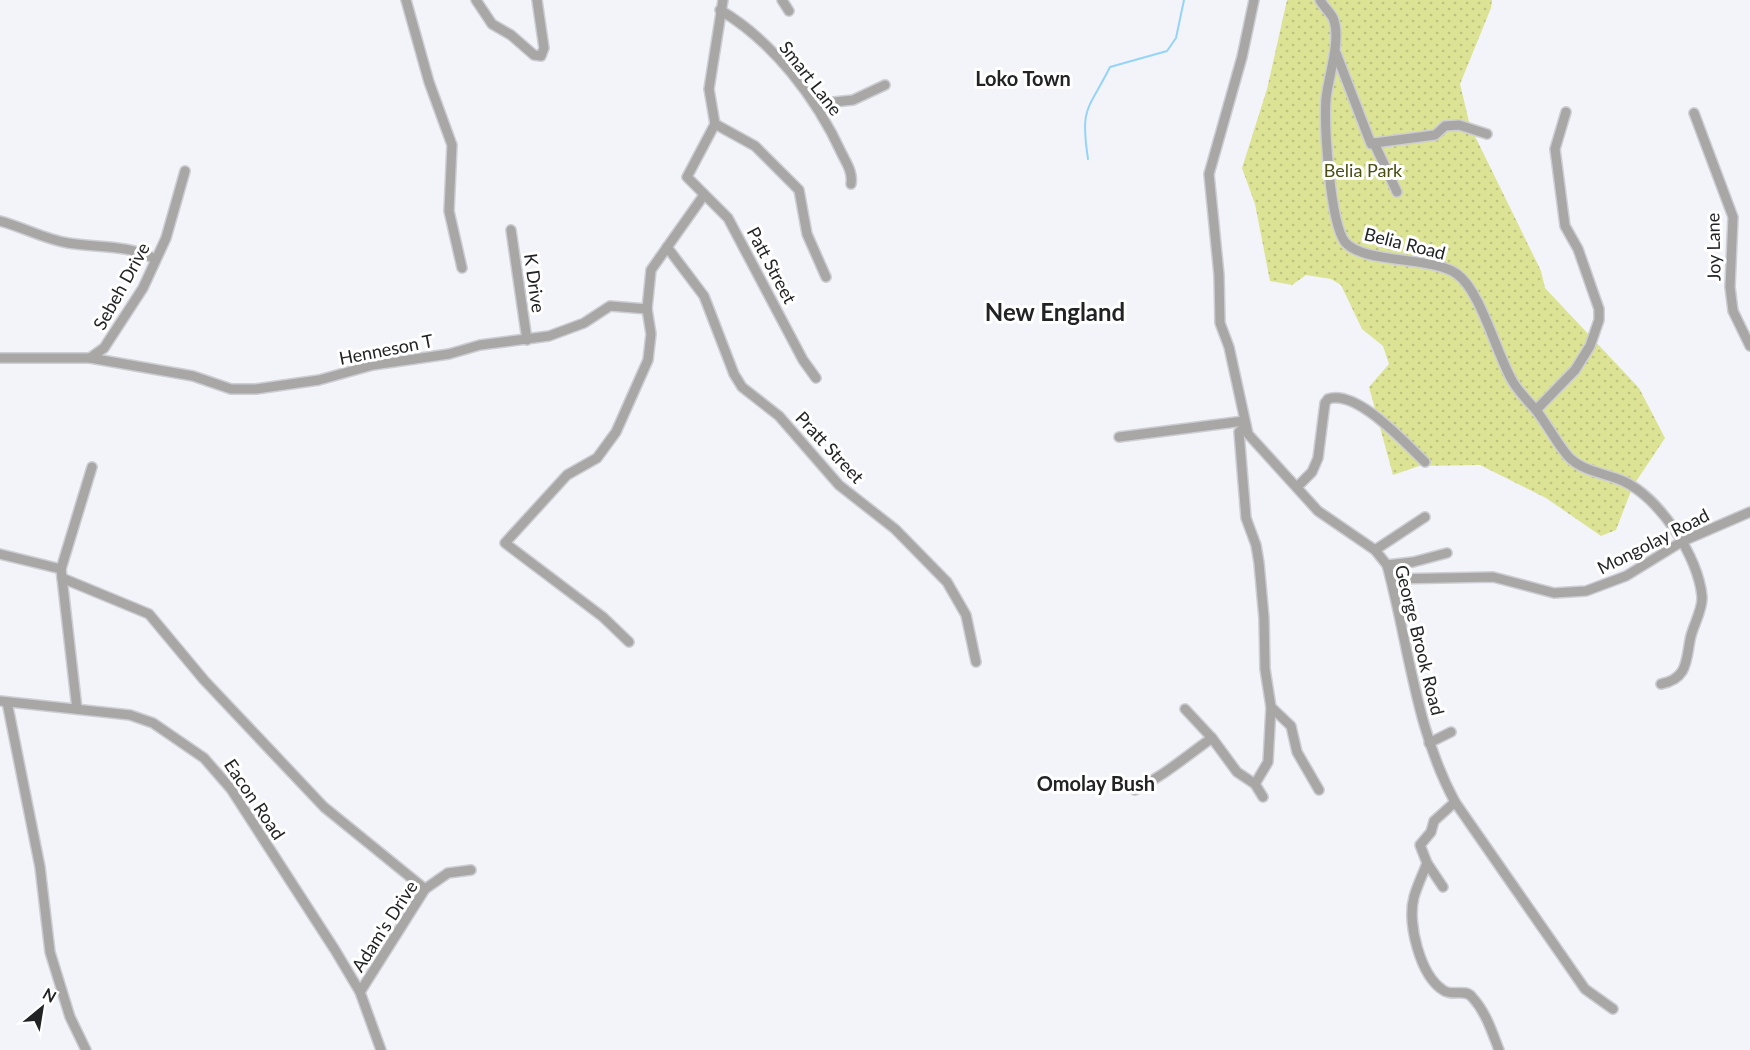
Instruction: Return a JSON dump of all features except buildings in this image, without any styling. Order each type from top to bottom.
[{"type":"street","points":[[406,0],[429,82],[452,145],[449,211],[462,268]]},
{"type":"street","points":[[476,0],[492,24],[511,35],[534,56],[541,56],[544,48],[537,0]]},
{"type":"street","points":[[723,0],[709,89],[716,124],[755,146],[799,190],[807,234],[826,277]]},
{"type":"street","points":[[782,0],[789,11]]},
{"type":"street","name":"George Brook Road","points":[[1254,0],[1242,57],[1209,174],[1219,274],[1220,323],[1229,347],[1245,423],[1252,440],[1318,511],[1375,550],[1387,565],[1429,743],[1455,802],[1585,989],[1613,1009]]},
{"type":"street","name":"Belia Road","points":[[1320,0],[1333,19],[1335,51],[1326,99],[1326,132],[1336,214],[1343,239],[1351,246],[1376,255],[1438,266],[1456,273],[1465,282],[1493,334],[1513,383],[1536,410]]},
{"type":"street","name":"Smart Lane","points":[[720,10],[769,50],[815,104],[830,128],[851,173],[851,184]]},
{"type":"street","points":[[1335,51],[1371,144],[1435,135],[1446,126],[1459,125],[1487,134]]},
{"type":"street","points":[[815,104],[853,100],[885,85]]},
{"type":"street","points":[[1566,112],[1555,149],[1565,226],[1578,249],[1599,309],[1599,320],[1590,346],[1575,370],[1536,410],[1573,463],[1634,486],[1683,540],[1697,579],[1702,603],[1691,633],[1684,670],[1671,682],[1661,684]]},
{"type":"street","name":"Joy Lane","points":[[1694,113],[1732,217],[1730,287],[1733,311],[1750,346]]},
{"type":"street","name":"Patt Street","points":[[716,124],[687,177],[728,218],[803,360],[816,378]]},
{"type":"street","points":[[1374,143],[1397,192]]},
{"type":"street","name":"Sebeh Drive","points":[[90,358],[104,348],[143,288],[166,238],[185,171]]},
{"type":"street","points":[[629,642],[603,617],[505,543],[567,475],[597,458],[616,432],[648,360],[651,334],[647,309],[651,270],[704,195]]},
{"type":"street","points":[[0,221],[27,232],[68,243],[139,250],[155,259]]},
{"type":"street","name":"K Drive","points":[[511,230],[527,340]]},
{"type":"street","name":"Pratt Street","points":[[667,247],[704,296],[734,374],[742,387],[779,416],[839,485],[895,529],[928,560],[951,588],[966,615],[976,662]]},
{"type":"street","name":"Henneson T","points":[[90,358],[193,376],[231,389],[256,389],[319,380],[373,364],[527,340],[573,328],[610,306],[647,309]]},
{"type":"street","points":[[0,358],[90,358]]},
{"type":"street","points":[[1297,487],[1312,472],[1318,458],[1325,404],[1328,399],[1338,396],[1353,400],[1425,462]]},
{"type":"street","points":[[1119,437],[1245,423]]},
{"type":"street","points":[[1245,423],[1239,432],[1238,441],[1246,518],[1257,545],[1264,618],[1264,669],[1271,707],[1268,762],[1255,784]]},
{"type":"street","points":[[77,709],[62,573],[93,467]]},
{"type":"street","name":"Mongolay Road","points":[[1391,579],[1493,577],[1554,593],[1580,592],[1626,576],[1683,540],[1750,512]]},
{"type":"street","points":[[1375,550],[1425,517]]},
{"type":"street","points":[[1387,565],[1413,562],[1447,553]]},
{"type":"street","points":[[0,554],[62,573],[149,614],[204,680],[319,802],[425,889]]},
{"type":"street","points":[[4,701],[41,876],[50,952],[70,1017],[86,1050]]},
{"type":"street","name":"Eacon Road","points":[[4,701],[130,714],[153,723],[178,738],[218,771],[294,885],[360,993],[381,1050]]},
{"type":"street","points":[[1271,707],[1291,726],[1297,752],[1319,790]]},
{"type":"street","points":[[1185,709],[1212,738],[1237,772],[1255,784],[1263,797]]},
{"type":"street","points":[[1429,743],[1451,732]]},
{"type":"street","points":[[1135,790],[1168,772],[1192,751],[1212,738]]},
{"type":"street","points":[[1443,887],[1420,845],[1431,832],[1437,818],[1455,802]]},
{"type":"street","points":[[1428,863],[1413,904],[1417,949],[1434,982],[1443,991],[1451,994],[1466,993],[1473,997],[1485,1015],[1499,1050]]},
{"type":"street","name":"Adam's Drive","points":[[360,993],[425,889],[447,873],[471,870]]},
{"type":"green space","name":"Belia Park","points":[[1287,0],[1492,0],[1491,8],[1460,84],[1470,126],[1541,271],[1545,288],[1639,388],[1665,438],[1633,486],[1616,530],[1601,536],[1546,498],[1480,465],[1419,466],[1393,475],[1369,387],[1389,364],[1383,346],[1362,329],[1341,285],[1331,279],[1306,275],[1292,285],[1270,281],[1255,204],[1242,168],[1267,89]]},
{"type":"waterway","points":[[1088,159],[1086,118],[1091,101],[1110,67],[1167,51],[1176,38],[1184,0]]},
{"type":"district","name":"Loko Town","points":[[1023,78]]},
{"type":"district","name":"New England","points":[[1055,311]]},
{"type":"district","name":"Omolay Bush","points":[[1096,783]]}]
